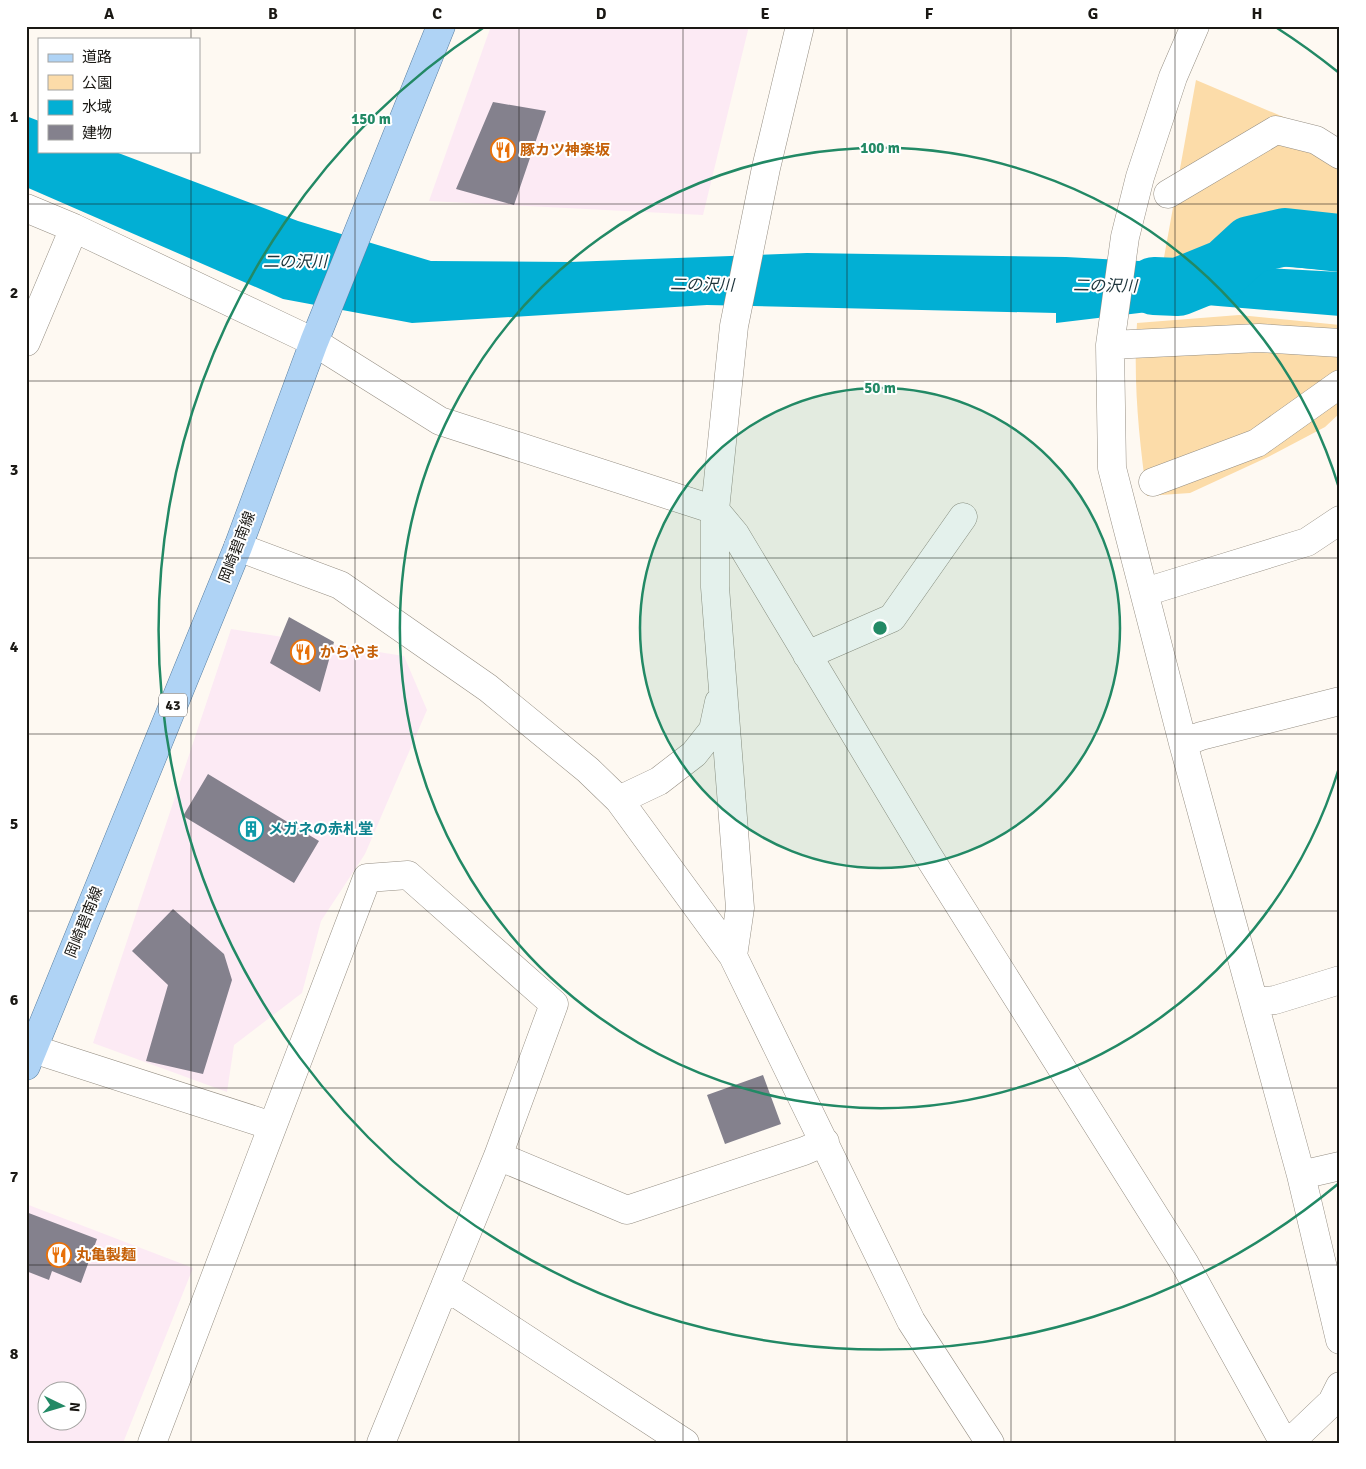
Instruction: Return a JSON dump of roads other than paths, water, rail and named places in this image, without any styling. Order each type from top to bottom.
[{"type":"main road","name":"岡崎碧南線","points":[[30,1057],[238,547],[314,342],[441,26]]},
{"type":"street","points":[[733,956],[740,908],[716,587],[715,510],[734,326],[766,168],[800,26]]},
{"type":"street","points":[[1195,26],[1172,77],[1140,177],[1125,237],[1111,340],[1112,468],[1183,743],[1301,1176],[1340,1340]]},
{"type":"street","points":[[1168,194],[1276,130],[1316,140],[1340,155]]},
{"type":"street","points":[[26,208],[74,228],[314,342],[440,421],[715,510],[734,534],[927,854],[1185,1264],[1284,1443]]},
{"type":"street","points":[[26,342],[74,228]]},
{"type":"street","points":[[1111,340],[1259,338],[1340,344]]},
{"type":"street","points":[[1153,482],[1256,443],[1340,384]]},
{"type":"street","points":[[807,655],[892,618],[962,517]]},
{"type":"street","points":[[1145,592],[1307,542],[1340,520]]},
{"type":"street","points":[[238,547],[340,585],[488,688],[588,770],[619,800],[733,956],[911,1321],[990,1443]]},
{"type":"street","points":[[619,800],[659,781],[678,769],[694,754],[713,730],[723,683]]},
{"type":"street","points":[[1183,743],[1202,736],[1340,701]]},
{"type":"street","points":[[152,1443],[367,878],[408,875],[554,1004],[498,1156],[384,1441]]},
{"type":"street","points":[[1254,1002],[1275,1000],[1340,980]]},
{"type":"street","points":[[30,1057],[272,1126]]},
{"type":"street","points":[[498,1156],[627,1210],[804,1151],[825,1142]]},
{"type":"street","points":[[1301,1176],[1340,1166]]},
{"type":"street","points":[[445,1286],[685,1443]]},
{"type":"street","points":[[1288,1443],[1332,1402],[1340,1386]]},
{"type":"water","name":"二の沢川","points":[[26,116],[38,121],[38,152],[116,152],[298,221],[431,261],[570,262],[807,253],[1066,257],[1340,272],[1340,316],[1206,305],[1056,323],[1056,313],[707,305],[412,323],[283,299],[26,187]]},
{"type":"water","name":"二の沢川","points":[[1268,223],[1340,240],[1340,271],[1177,258]]},
{"type":"waterway","name":"二の沢川","points":[[1154,286],[1178,287],[1225,268],[1250,245],[1285,237],[1340,243]]},
{"type":"place","name":"豚カツ神楽坂","points":[[503,150]]},
{"type":"place","name":"からやま","points":[[303,652]]},
{"type":"place","name":"メガネの赤札堂","points":[[251,829]]},
{"type":"place","name":"丸亀製麺","points":[[59,1255]]}]
